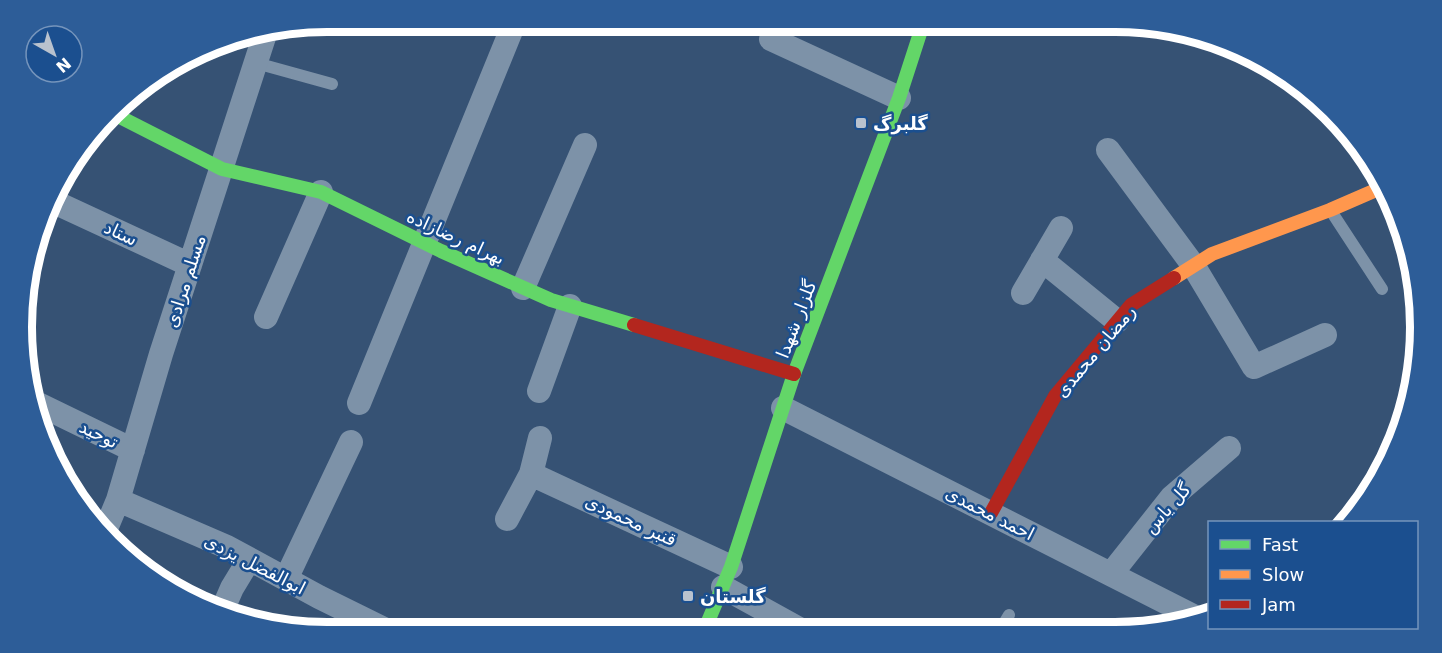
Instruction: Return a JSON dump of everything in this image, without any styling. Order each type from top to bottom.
[{"type":"street","points":[[359,403],[511,32]]},
{"type":"street","name":"گلزار شهدا","points":[[708,622],[727,577],[794,374],[898,98],[920,32]]},
{"type":"street","name":"مسلم مرادی","points":[[108,524],[118,500],[161,354],[264,38]]},
{"type":"street","points":[[771,39],[898,98]]},
{"type":"street","name":"بهرام رضازاده","points":[[119,117],[222,169],[321,192],[523,288],[570,306],[794,374]]},
{"type":"street","points":[[523,288],[585,146]]},
{"type":"street","points":[[1108,150],[1193,266],[1254,366],[1325,335]]},
{"type":"street","name":"رمضان محمدی","points":[[991,513],[1055,396],[1131,305],[1212,254],[1330,210],[1377,190]]},
{"type":"street","points":[[266,317],[321,192]]},
{"type":"street","name":"ستاد","points":[[58,204],[190,265]]},
{"type":"street","points":[[1023,293],[1061,228]]},
{"type":"street","points":[[1042,260],[1118,321]]},
{"type":"street","points":[[539,391],[570,306]]},
{"type":"street","name":"توحید","points":[[43,406],[133,450]]},
{"type":"street","name":"احمد محمدی","points":[[783,408],[1186,613]]},
{"type":"street","points":[[507,519],[531,474],[540,438]]},
{"type":"street","points":[[286,579],[351,442]]},
{"type":"street","name":"گل یاس","points":[[1111,574],[1172,497],[1229,448]]},
{"type":"street","name":"قنبر محمودی","points":[[531,474],[727,577]]},
{"type":"street","name":"ابوالفضل یزدی","points":[[118,500],[174,523],[286,579],[347,622]]},
{"type":"street","points":[[225,603],[249,560]]},
{"type":"street","points":[[727,577],[790,622]]},
{"type":"lane","points":[[256,63],[332,84]]},
{"type":"lane","points":[[1330,210],[1382,289]]},
{"type":"lane","points":[[1005,622],[1009,615]]},
{"type":"traffic: fast","points":[[708,622],[731,567],[794,374],[899,98],[920,32]]},
{"type":"traffic: fast","points":[[119,117],[222,169],[321,192],[441,251],[551,300],[634,325]]},
{"type":"traffic: slow","points":[[1174,278],[1212,254],[1330,210],[1377,190]]},
{"type":"traffic: jam","points":[[991,513],[1055,396],[1131,305],[1174,278]]},
{"type":"traffic: jam","points":[[634,325],[794,374]]},
{"type":"place","name":"گلبرگ","points":[[861,123]]},
{"type":"place","name":"گلستان","points":[[688,596]]}]
